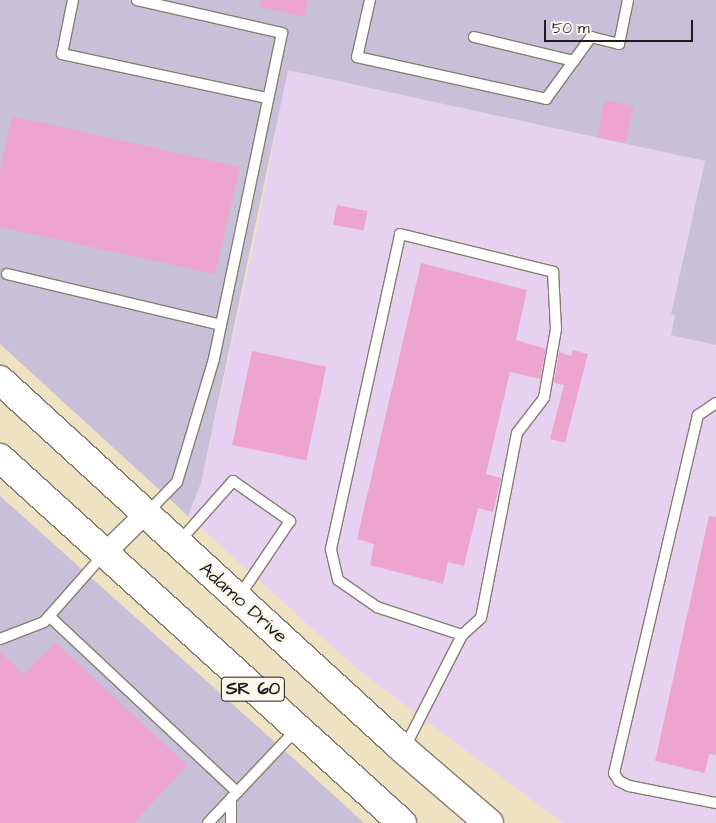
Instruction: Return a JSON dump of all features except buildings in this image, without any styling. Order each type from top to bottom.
[{"type":"main road","name":"Adamo Drive","points":[[0,380],[404,750],[489,823]]},
{"type":"main road","name":"SR 60","points":[[0,458],[402,823]]},
{"type":"street","points":[[105,553],[145,514]]},
{"type":"lane","points":[[73,0],[62,54],[267,98]]},
{"type":"lane","points":[[137,0],[282,33],[221,325],[177,482],[145,514]]},
{"type":"lane","points":[[370,0],[357,57],[546,99],[591,37],[619,44],[628,0]]},
{"type":"lane","points":[[474,37],[574,61]]},
{"type":"lane","points":[[404,750],[462,635],[481,618],[517,433],[544,398],[556,329],[552,272],[400,234],[330,549],[338,580],[377,607],[462,635]]},
{"type":"lane","points":[[7,274],[221,325]]},
{"type":"lane","points":[[716,402],[698,415],[614,773],[619,781],[630,786],[716,803]]},
{"type":"lane","points":[[177,544],[233,481],[290,521],[237,598]]},
{"type":"lane","points":[[0,639],[44,622],[105,553]]},
{"type":"lane","points":[[49,616],[234,795]]},
{"type":"lane","points":[[208,823],[297,729]]},
{"type":"lane","points":[[231,823],[234,795]]},
{"type":"shaded area","points":[[0,0],[716,0],[716,345],[671,335],[675,315],[671,314],[705,161],[288,70],[201,483],[188,516],[0,344]]},
{"type":"shaded area","points":[[287,70],[705,161],[671,313],[675,315],[671,334],[716,345],[716,823],[563,823],[357,669],[188,516],[201,483],[260,215]]},
{"type":"shaded area","points":[[0,496],[305,769],[364,823],[0,823]]}]
